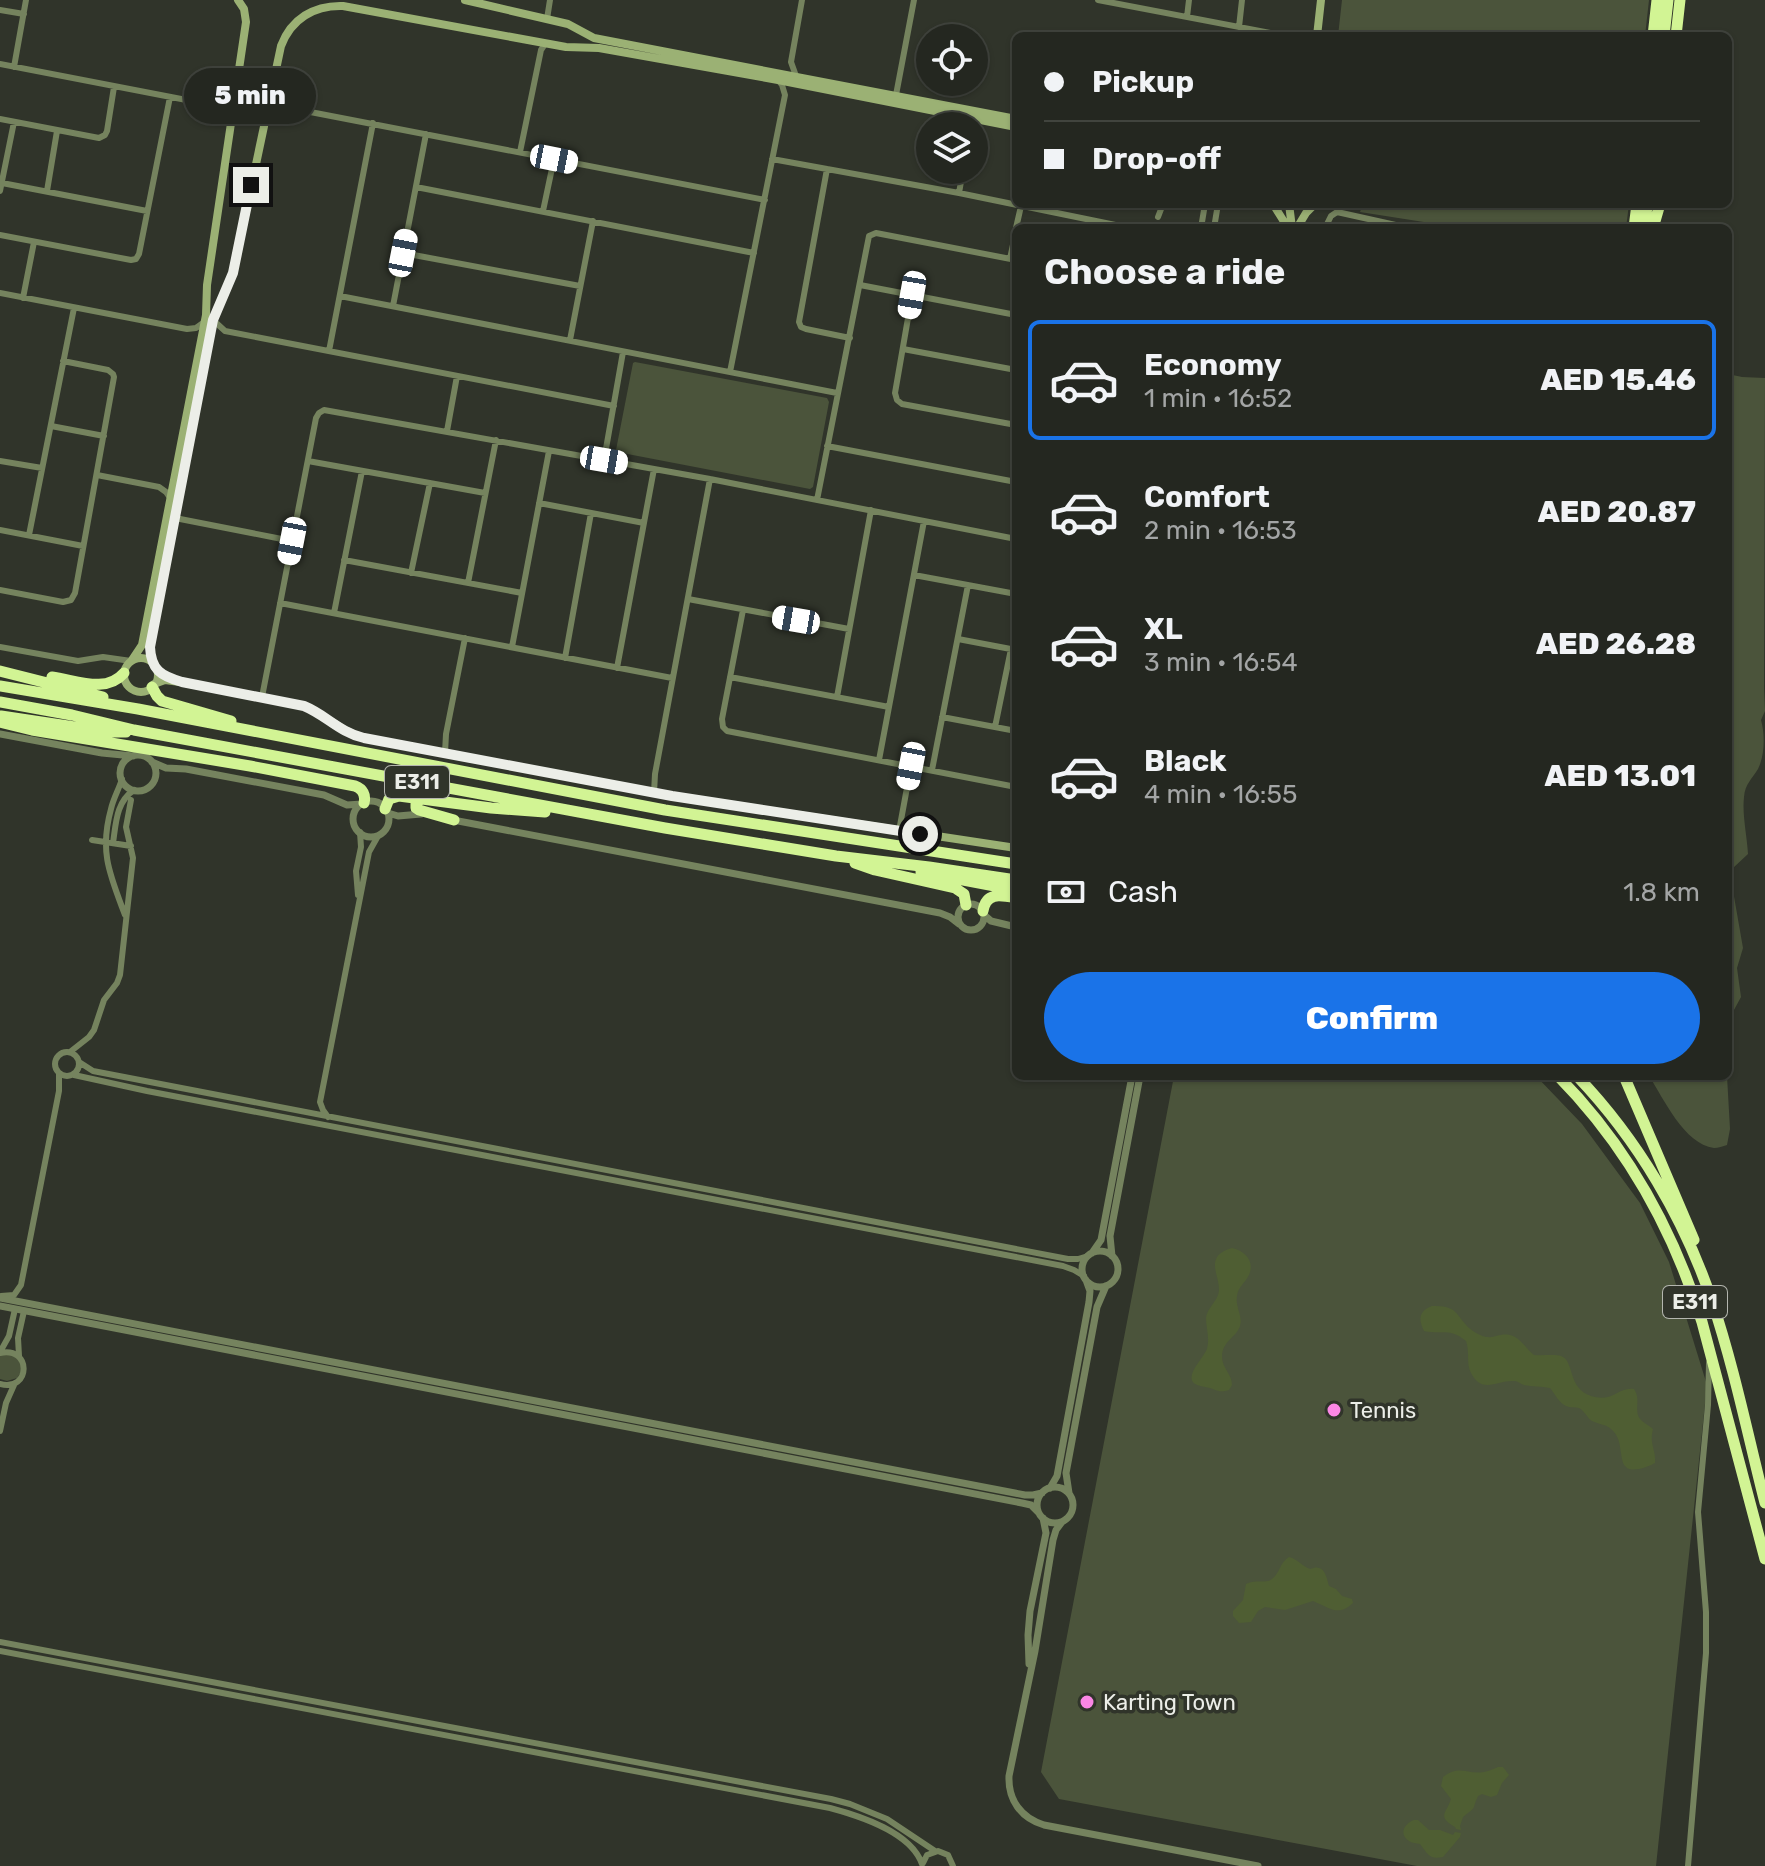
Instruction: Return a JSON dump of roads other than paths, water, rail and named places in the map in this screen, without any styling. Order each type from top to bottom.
[{"type":"highway","points":[[1653,32],[1657,0]]},
{"type":"highway","points":[[1664,32],[1668,0]]},
{"type":"highway","points":[[1676,32],[1680,0]]},
{"type":"highway","points":[[6,672],[100,685],[111,684],[124,672]]},
{"type":"highway","points":[[6,672],[90,693],[138,709]]},
{"type":"highway","points":[[153,685],[162,701],[225,718],[250,730]]},
{"type":"highway","name":"E311","points":[[0,686],[138,709],[665,810],[1012,863]]},
{"type":"highway","name":"E311","points":[[0,702],[590,815],[836,856],[1012,879]]},
{"type":"highway","points":[[0,716],[108,732],[134,730]]},
{"type":"highway","points":[[0,722],[355,786],[363,791],[363,804]]},
{"type":"highway","points":[[386,811],[389,799],[396,796],[491,808],[590,815]]},
{"type":"highway","points":[[422,799],[416,802],[419,810],[454,820]]},
{"type":"highway","points":[[836,856],[875,870],[958,889],[964,894],[964,906]]},
{"type":"highway","points":[[894,863],[928,874],[1012,889]]},
{"type":"highway","points":[[983,913],[985,902],[992,896],[1012,897]]},
{"type":"highway","name":"E311","points":[[1562,1080],[1611,1138],[1653,1203],[1673,1243],[1690,1285],[1710,1353],[1765,1559]]},
{"type":"highway","name":"E311","points":[[1580,1080],[1622,1129],[1658,1183],[1688,1241],[1712,1302],[1765,1503]]},
{"type":"highway","points":[[1626,1080],[1691,1230],[1712,1302]]},
{"type":"main road","points":[[153,685],[157,679],[150,647],[208,322],[207,285],[246,22],[244,9],[238,0]]},
{"type":"main road","points":[[465,0],[546,17],[572,25],[588,36],[941,112]]},
{"type":"main road","points":[[1317,32],[1321,0]]},
{"type":"main road","points":[[208,322],[233,273],[281,46],[289,30],[313,11],[346,3],[542,45],[587,47],[779,76]]},
{"type":"main road","points":[[587,47],[588,36]]},
{"type":"main road","points":[[797,80],[896,95],[1012,118]]},
{"type":"main road","points":[[988,125],[1012,127]]},
{"type":"main road","points":[[1276,208],[1288,224]]},
{"type":"main road","points":[[1296,224],[1311,208]]},
{"type":"main road","points":[[205,340],[142,645],[124,672],[126,683],[134,690],[143,691],[165,680],[180,682],[308,707],[340,729],[358,736],[651,792],[1012,847]]},
{"type":"main road","points":[[157,571],[157,587],[162,589]]},
{"type":"main road","points":[[132,660],[144,658],[164,676],[180,682]]},
{"type":"street","points":[[14,67],[26,0]]},
{"type":"street","points":[[546,17],[550,0]]},
{"type":"street","points":[[730,372],[785,95],[797,80],[791,62],[802,0]]},
{"type":"street","points":[[896,95],[914,0]]},
{"type":"street","points":[[1098,0],[1265,32]]},
{"type":"street","points":[[1187,17],[1189,0]]},
{"type":"street","points":[[1239,27],[1242,0]]},
{"type":"street","points":[[0,10],[24,14]]},
{"type":"street","points":[[520,152],[542,45]]},
{"type":"street","points":[[785,95],[779,76],[791,62]]},
{"type":"street","points":[[0,64],[233,109]]},
{"type":"street","points":[[0,119],[102,137],[107,131],[114,87]]},
{"type":"street","points":[[0,235],[134,260],[139,254],[170,97]]},
{"type":"street","points":[[269,104],[765,200]]},
{"type":"street","points":[[0,191],[14,122]]},
{"type":"street","points":[[329,351],[373,123]]},
{"type":"street","points":[[47,191],[57,131]]},
{"type":"street","points":[[393,306],[426,134]]},
{"type":"street","points":[[543,211],[554,159]]},
{"type":"street","points":[[772,159],[1012,204]]},
{"type":"street","points":[[827,169],[799,322],[806,329],[850,338]]},
{"type":"street","points":[[2,183],[147,211]]},
{"type":"street","points":[[959,193],[961,184]]},
{"type":"street","points":[[416,187],[754,253]]},
{"type":"street","points":[[1031,208],[1110,224]]},
{"type":"street","points":[[1158,217],[1161,208]]},
{"type":"street","points":[[1327,224],[1337,212],[1372,224]]},
{"type":"street","points":[[570,340],[593,221]]},
{"type":"street","points":[[817,500],[870,235],[874,233],[1012,259]]},
{"type":"street","points":[[23,298],[34,242]]},
{"type":"street","points":[[403,253],[580,286]]},
{"type":"street","points":[[860,285],[1012,314]]},
{"type":"street","points":[[0,293],[187,329],[208,322],[225,331],[614,406]]},
{"type":"street","points":[[912,295],[895,393],[897,400],[1012,424]]},
{"type":"street","points":[[340,296],[837,393]]},
{"type":"street","points":[[29,535],[74,308]]},
{"type":"street","points":[[187,329],[205,340],[225,331]]},
{"type":"street","points":[[903,349],[1012,369]]},
{"type":"street","points":[[604,460],[623,352]]},
{"type":"street","points":[[0,590],[63,602],[71,600],[75,593],[114,380],[108,370],[63,361]]},
{"type":"street","points":[[447,431],[457,376]]},
{"type":"street","points":[[262,697],[316,418],[324,410],[710,479],[1012,538]]},
{"type":"street","points":[[51,426],[104,436]]},
{"type":"street","points":[[468,583],[496,440]]},
{"type":"street","points":[[827,446],[1012,481]]},
{"type":"street","points":[[512,647],[549,451]]},
{"type":"street","points":[[0,461],[42,468]]},
{"type":"street","points":[[308,461],[485,493]]},
{"type":"street","points":[[617,668],[654,469]]},
{"type":"street","points":[[334,613],[362,471]]},
{"type":"street","points":[[97,475],[159,487],[171,499]]},
{"type":"street","points":[[651,792],[710,479]]},
{"type":"street","points":[[159,487],[174,480]]},
{"type":"street","points":[[411,573],[430,483]]},
{"type":"street","points":[[539,503],[644,523]]},
{"type":"street","points":[[837,697],[871,510]]},
{"type":"street","points":[[565,658],[591,513]]},
{"type":"street","points":[[175,518],[292,541]]},
{"type":"street","points":[[879,760],[924,521]]},
{"type":"street","points":[[0,530],[83,546]]},
{"type":"street","points":[[344,560],[522,593]]},
{"type":"street","points":[[914,575],[1012,593]]},
{"type":"street","points":[[932,770],[968,585]]},
{"type":"street","points":[[688,599],[849,629]]},
{"type":"street","points":[[280,603],[672,678]]},
{"type":"street","points":[[743,610],[721,722],[727,731],[1012,786]]},
{"type":"street","points":[[442,752],[465,638]]},
{"type":"street","points":[[958,639],[1012,650]]},
{"type":"street","points":[[0,647],[78,661],[103,657],[132,660]]},
{"type":"street","points":[[995,727],[1012,654]]},
{"type":"street","points":[[114,658],[124,672]]},
{"type":"street","points":[[730,677],[889,707]]},
{"type":"street","points":[[942,717],[1012,730]]},
{"type":"street","points":[[0,734],[102,753],[143,756],[173,769],[317,794],[352,806],[373,802],[398,816],[417,813],[940,913],[970,931],[1005,925]]},
{"type":"street","points":[[102,753],[113,761],[124,784],[134,790]]},
{"type":"street","points":[[127,918],[107,868],[111,807],[123,762],[133,756]]},
{"type":"street","points":[[152,762],[155,779]]},
{"type":"street","points":[[899,831],[911,766]]},
{"type":"street","points":[[112,821],[127,795],[134,790],[147,788],[155,779],[173,769]]},
{"type":"street","points":[[0,1297],[14,1295],[21,1285],[59,1091],[56,1059],[62,1053],[70,1052],[94,1030],[104,1000],[119,979],[133,858],[126,827],[131,800]]},
{"type":"street","points":[[342,803],[360,832],[361,847],[356,871],[357,911]]},
{"type":"street","points":[[354,820],[356,811],[363,804]]},
{"type":"street","points":[[328,1117],[320,1102],[369,852],[389,822],[386,811]]},
{"type":"street","points":[[360,832],[368,837],[382,833],[408,815]]},
{"type":"street","points":[[92,840],[131,846]]},
{"type":"street","points":[[940,913],[976,905],[991,921],[1012,926]]},
{"type":"street","points":[[959,924],[958,915],[964,906]]},
{"type":"street","points":[[978,929],[983,922],[983,913]]},
{"type":"street","points":[[70,1052],[79,1062],[74,1075]]},
{"type":"street","points":[[79,1062],[93,1071],[559,1166]]},
{"type":"street","points":[[59,1074],[1068,1259],[1102,1252],[1112,1256]]},
{"type":"street","points":[[1050,1488],[1057,1476],[1089,1302],[1090,1291],[1083,1266],[1101,1240],[1131,1080]]},
{"type":"street","points":[[1139,1080],[1110,1236],[1117,1275],[1106,1286],[1097,1307],[1066,1473],[1072,1511],[1056,1530],[1053,1540],[1037,1643],[1009,1776],[1010,1792],[1017,1807],[1036,1823],[1258,1866]]},
{"type":"street","points":[[307,1113],[320,1102]]},
{"type":"street","points":[[872,1225],[1063,1266],[1074,1270],[1093,1286],[1106,1286]]},
{"type":"street","points":[[0,1297],[1022,1503],[1031,1505],[1052,1523],[1062,1522]]},
{"type":"street","points":[[0,1306],[1025,1495],[1058,1487],[1069,1493]]},
{"type":"street","points":[[0,1353],[9,1336],[15,1309]]},
{"type":"street","points":[[0,1431],[8,1396],[24,1371],[17,1344],[24,1311]]},
{"type":"street","points":[[0,1353],[9,1351],[19,1356]]},
{"type":"street","points":[[1688,1866],[1706,1653],[1698,1512],[1710,1353]]},
{"type":"street","points":[[0,1384],[15,1384]]},
{"type":"street","points":[[1029,1674],[1028,1623],[1046,1533],[1037,1504],[1042,1493]]},
{"type":"street","points":[[0,1642],[850,1804],[887,1819],[927,1847],[948,1855],[953,1866]]},
{"type":"street","points":[[0,1651],[848,1813],[896,1835],[915,1850],[922,1865]]},
{"type":"street","points":[[543,1754],[577,1757],[581,1752]]},
{"type":"street","points":[[922,1865],[927,1855],[935,1851]]},
{"type":"place","name":"Tennis","points":[[1334,1410]]},
{"type":"place","name":"Karting Town","points":[[1087,1702]]}]
